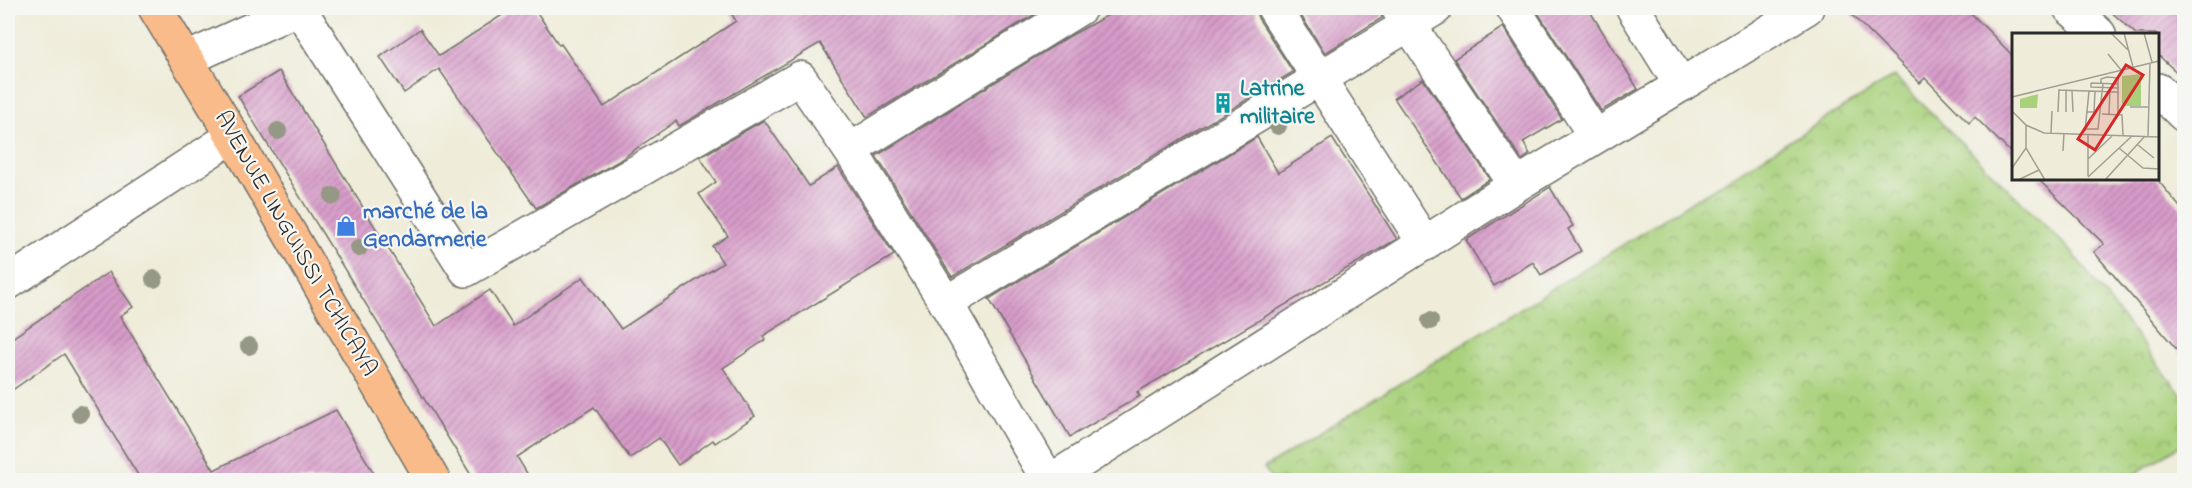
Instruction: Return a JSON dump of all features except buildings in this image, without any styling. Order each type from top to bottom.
[{"type":"main road","name":"AVENUE LINGUISSI TCHICAYA","points":[[155,8],[233,136],[434,480]]},
{"type":"street","points":[[187,59],[299,8],[466,270],[800,78],[850,150],[946,303],[1050,480],[1516,185],[1807,8]]},
{"type":"street","points":[[850,150],[1080,8]]},
{"type":"street","points":[[1274,8],[1425,244]]},
{"type":"street","points":[[946,303],[1320,79],[1402,16],[1436,8]]},
{"type":"street","points":[[1513,8],[1595,136]]},
{"type":"street","points":[[1633,8],[1681,86]]},
{"type":"street","points":[[2070,8],[2098,33]]},
{"type":"street","points":[[1402,16],[1516,185]]},
{"type":"street","points":[[2159,92],[2184,115]]},
{"type":"street","points":[[8,283],[233,136]]},
{"type":"green space","points":[[1894,76],[2071,251],[2184,398],[2184,443],[2125,480],[1273,480],[1264,468]]},
{"type":"place","name":"Latrine militaire","points":[[1223,103]]},
{"type":"place","name":"marché de la Gendarmerie","points":[[346,226]]}]
